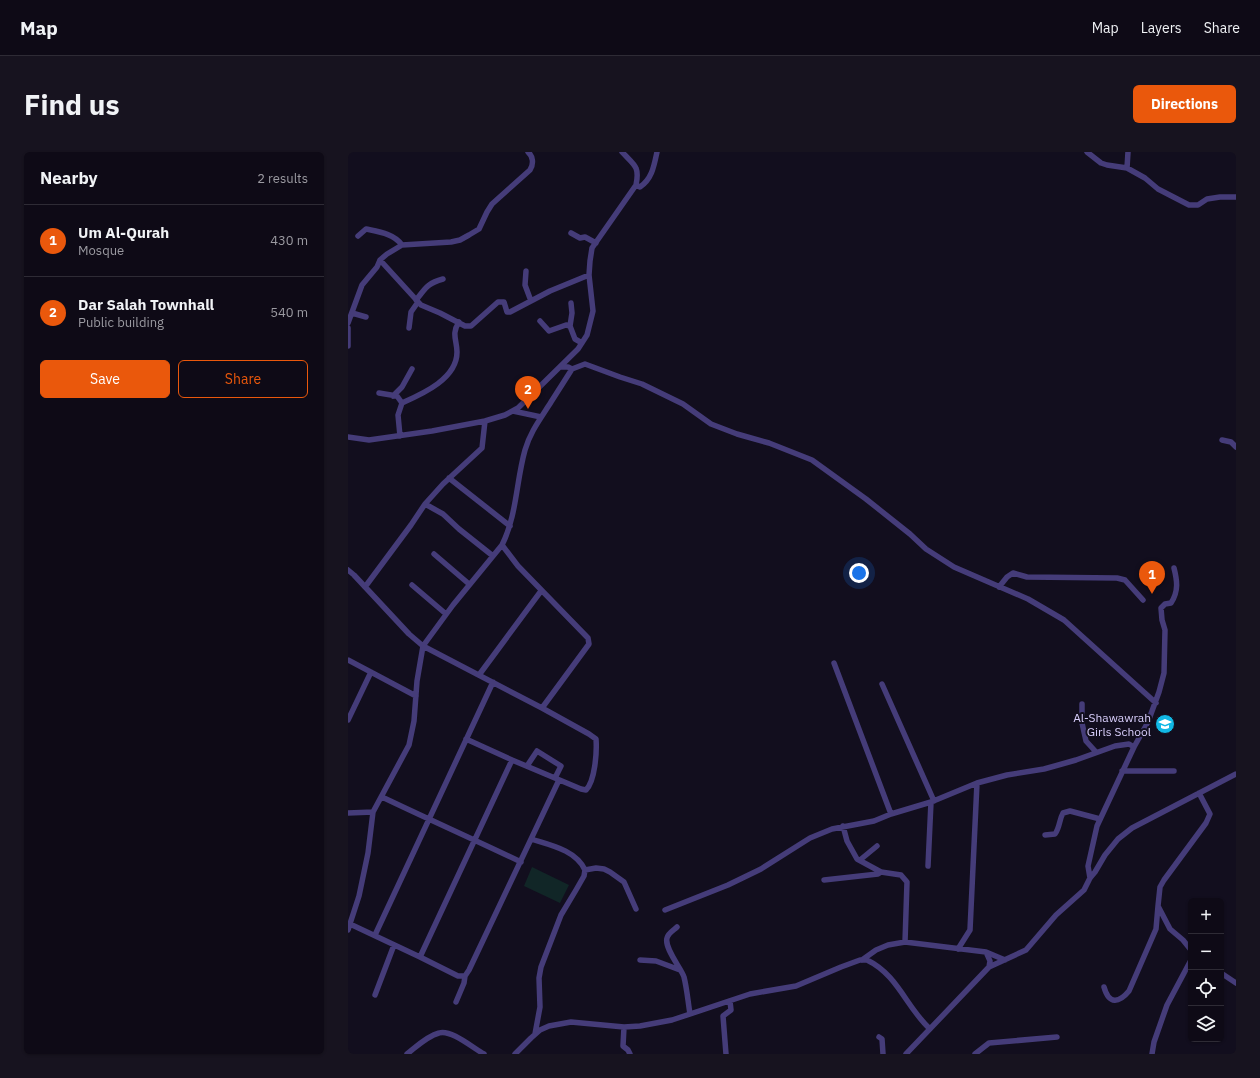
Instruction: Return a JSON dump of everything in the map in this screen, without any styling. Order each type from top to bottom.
[{"type":"street","points":[[348,323],[362,286],[377,268],[380,260],[394,248],[402,245],[451,242],[460,240],[478,229],[492,204],[532,167],[531,155],[528,152]]},
{"type":"street","points":[[348,437],[369,440],[400,436],[505,416],[518,408],[560,367],[587,336],[593,311],[590,275],[592,248],[636,185],[638,174],[636,166],[622,152]]},
{"type":"street","points":[[636,185],[640,187],[646,183],[654,170],[657,152]]},
{"type":"street","points":[[1087,152],[1101,163],[1127,168],[1145,178],[1158,190],[1189,205],[1198,205],[1207,199],[1236,197]]},
{"type":"street","points":[[1127,168],[1128,152]]},
{"type":"street","points":[[358,236],[366,229],[373,230],[397,238],[402,245]]},
{"type":"street","points":[[571,233],[580,238],[585,237],[596,243]]},
{"type":"street","points":[[380,260],[420,305],[465,326],[471,326],[498,302],[504,302],[507,312],[510,312],[550,291],[590,275]]},
{"type":"street","points":[[526,271],[525,285],[531,301]]},
{"type":"street","points":[[409,328],[411,312],[425,287],[432,282],[442,279]]},
{"type":"street","points":[[348,302],[355,304]]},
{"type":"street","points":[[571,303],[572,313],[570,326],[575,339],[582,343]]},
{"type":"street","points":[[352,312],[366,317]]},
{"type":"street","points":[[540,321],[549,331],[566,325],[570,326]]},
{"type":"street","points":[[400,436],[398,415],[402,403],[430,390],[449,373],[457,354],[454,338],[455,327],[459,322]]},
{"type":"street","points":[[348,328],[348,346]]},
{"type":"street","points":[[465,976],[458,976],[375,935],[349,927],[359,896],[368,853],[373,812],[409,745],[414,722],[419,665],[423,646],[469,584],[502,545],[510,526],[516,502],[525,449],[530,436],[572,369],[586,364],[642,384],[683,404],[711,424],[737,434],[769,443],[812,460],[866,499],[910,534],[926,549],[954,567],[1028,599],[1064,620],[1156,703]]},
{"type":"street","points":[[560,367],[568,367],[572,369]]},
{"type":"street","points":[[394,396],[402,387],[412,369]]},
{"type":"street","points":[[379,393],[397,396],[402,403]]},
{"type":"street","points":[[513,411],[541,417]]},
{"type":"street","points":[[365,587],[425,504],[449,478],[482,448],[485,421]]},
{"type":"street","points":[[1222,440],[1231,442],[1236,447]]},
{"type":"street","points":[[449,478],[510,526]]},
{"type":"street","points":[[425,504],[443,514],[493,556]]},
{"type":"street","points":[[502,545],[518,566],[588,638],[590,644],[542,708]]},
{"type":"street","points":[[434,554],[469,584]]},
{"type":"street","points":[[1090,878],[1088,866],[1097,826],[1122,771],[1148,722],[1156,703],[1164,673],[1165,630],[1161,608],[1165,604],[1171,603],[1177,592],[1178,582],[1174,568]]},
{"type":"street","points":[[348,570],[409,634],[423,646],[542,708],[596,739],[597,748],[595,763],[589,786],[586,790],[581,789],[466,739]]},
{"type":"street","points":[[999,586],[1013,573],[1027,577],[1117,578],[1125,580],[1143,600]]},
{"type":"street","points":[[412,585],[446,614]]},
{"type":"street","points":[[479,675],[541,590]]},
{"type":"street","points":[[348,660],[416,696]]},
{"type":"street","points":[[834,663],[891,814]]},
{"type":"street","points":[[348,720],[371,672]]},
{"type":"street","points":[[375,935],[493,682]]},
{"type":"street","points":[[882,684],[932,801],[928,866]]},
{"type":"street","points":[[1082,704],[1082,723],[1086,741],[1096,752]]},
{"type":"street","points":[[665,910],[728,885],[762,869],[810,838],[832,829],[874,821],[932,801],[977,783],[1008,775],[1044,769],[1122,745],[1129,744],[1134,747]]},
{"type":"street","points":[[456,1002],[464,983],[465,976],[521,862],[557,779],[561,766],[537,751],[527,766]]},
{"type":"street","points":[[420,957],[512,760]]},
{"type":"street","points":[[1122,771],[1174,771]]},
{"type":"street","points":[[906,1054],[989,967],[1026,950],[1056,915],[1084,890],[1105,855],[1118,839],[1132,828],[1236,774]]},
{"type":"street","points":[[958,949],[970,930],[977,783]]},
{"type":"street","points":[[1104,987],[1106,996],[1109,999],[1115,1000],[1124,998],[1129,990],[1156,929],[1160,887],[1206,823],[1210,814],[1199,793]]},
{"type":"street","points":[[382,797],[521,862]]},
{"type":"street","points":[[1045,835],[1055,834],[1058,830],[1063,813],[1070,811],[1100,819]]},
{"type":"street","points":[[348,813],[373,812]]},
{"type":"street","points":[[843,826],[847,841],[857,859],[881,872],[901,875],[907,882],[905,942]]},
{"type":"street","points":[[531,839],[567,852],[580,862],[585,870],[584,876],[561,914],[541,967],[539,978],[540,1007],[534,1034]]},
{"type":"street","points":[[860,860],[877,846]]},
{"type":"street","points":[[585,870],[596,868],[604,869],[624,882],[636,909]]},
{"type":"street","points":[[824,880],[878,874],[881,872]]},
{"type":"street","points":[[1158,906],[1170,929],[1188,946]]},
{"type":"street","points":[[678,927],[669,933],[666,938],[669,948],[684,976],[690,1014]]},
{"type":"street","points":[[515,1054],[534,1034],[558,1023],[571,1022],[624,1027],[640,1026],[672,1020],[760,992],[796,986],[860,960],[876,950],[905,942],[986,952],[1005,960]]},
{"type":"street","points":[[375,995],[394,945]]},
{"type":"street","points":[[986,952],[990,961],[989,967]]},
{"type":"street","points":[[640,960],[656,961],[680,970]]},
{"type":"street","points":[[860,960],[867,960],[871,962],[892,979],[902,992],[919,1020],[930,1029]]},
{"type":"street","points":[[1152,1054],[1154,1042],[1167,1005],[1188,966]]},
{"type":"street","points":[[1224,975],[1236,983]]},
{"type":"street","points":[[726,1054],[723,1016],[731,1010],[730,1001]]},
{"type":"street","points":[[624,1027],[623,1046],[630,1054]]},
{"type":"street","points":[[406,1054],[429,1038],[439,1033],[446,1032],[484,1054]]},
{"type":"street","points":[[879,1037],[882,1039],[883,1054]]},
{"type":"street","points":[[975,1054],[989,1043],[1057,1037]]},
{"type":"green space","points":[[532,867],[569,885],[560,903],[524,886]]},
{"type":"place","name":"Dar Salah Townhall","points":[[528,409]]},
{"type":"place","name":"Um Al-Qurah","points":[[1152,594]]},
{"type":"place","name":"Al-Shawawrah Girls School","points":[[1165,724]]}]
